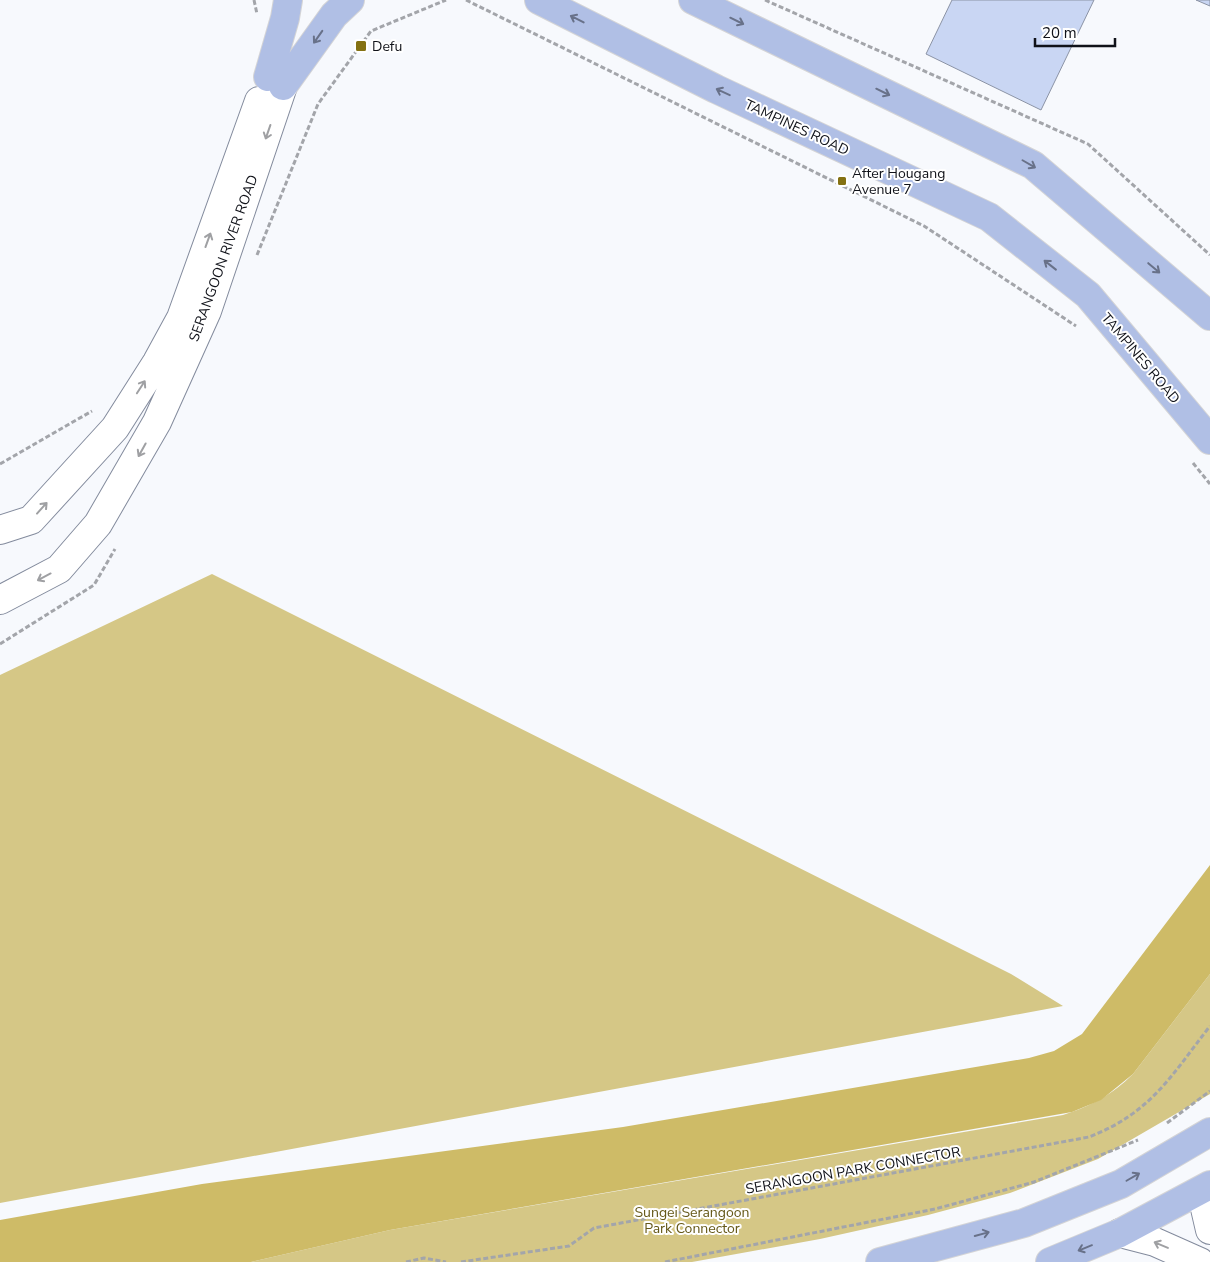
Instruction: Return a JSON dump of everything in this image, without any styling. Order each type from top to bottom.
[{"type":"main road","points":[[276,82],[288,0]]},
{"type":"main road","points":[[276,82],[334,15],[350,0]]},
{"type":"main road","name":"TAMPINES ROAD","points":[[539,0],[716,89],[989,217],[1088,295],[1210,440]]},
{"type":"main road","points":[[693,0],[1032,165],[1210,316]]},
{"type":"main road","points":[[880,1262],[927,1254],[1024,1223],[1121,1184],[1210,1132]]},
{"type":"main road","points":[[1050,1262],[1120,1233],[1206,1188]]},
{"type":"street","name":"SERANGOON RIVER ROAD","points":[[0,530],[31,520],[115,428],[157,362],[181,318],[276,82]]},
{"type":"street","name":"SERANGOON RIVER ROAD","points":[[0,600],[59,569],[98,524],[157,422],[207,311],[276,82]]},
{"type":"street","points":[[1206,1188],[1210,1230]]},
{"type":"street","points":[[1120,1233],[1154,1242],[1200,1262]]},
{"type":"path","points":[[255,260],[318,104],[371,31],[446,0]]},
{"type":"path","points":[[466,0],[924,226],[1080,328]]},
{"type":"path","points":[[765,0],[1088,144],[1210,255]]},
{"type":"path","points":[[0,464],[95,409]]},
{"type":"path","points":[[1192,461],[1210,484]]},
{"type":"path","name":"SERANGOON PARK CONNECTOR","points":[[461,1262],[569,1246],[594,1228],[1089,1137],[1123,1121],[1146,1105],[1210,1026]]},
{"type":"path","points":[[1166,1124],[1210,1091]]},
{"type":"path","points":[[665,1262],[935,1209],[1034,1182],[1142,1139]]},
{"type":"path","points":[[406,1262],[424,1258],[446,1262]]},
{"type":"green space","points":[[212,574],[1011,974],[1063,1006],[0,1203],[0,675]]},
{"type":"green space","name":"Sungei Serangoon Park Connector","points":[[1210,974],[1210,1094],[1098,1159],[1010,1193],[928,1215],[820,1239],[692,1262],[251,1262],[390,1230],[1063,1115],[1101,1099],[1133,1074]]},
{"type":"shaded area","points":[[1210,865],[1210,974],[1133,1074],[1101,1100],[1072,1112],[390,1230],[251,1262],[0,1262],[0,1220],[202,1184],[623,1127],[1029,1058],[1054,1051],[1082,1034]]},
{"type":"building","points":[[952,0],[1094,0],[1041,110],[926,54]]},
{"type":"building","points":[[1196,0],[1210,0],[1210,6]]},
{"type":"place","name":"Defu","points":[[361,46]]},
{"type":"place","name":"After Hougang Avenue 7","points":[[842,181]]}]
